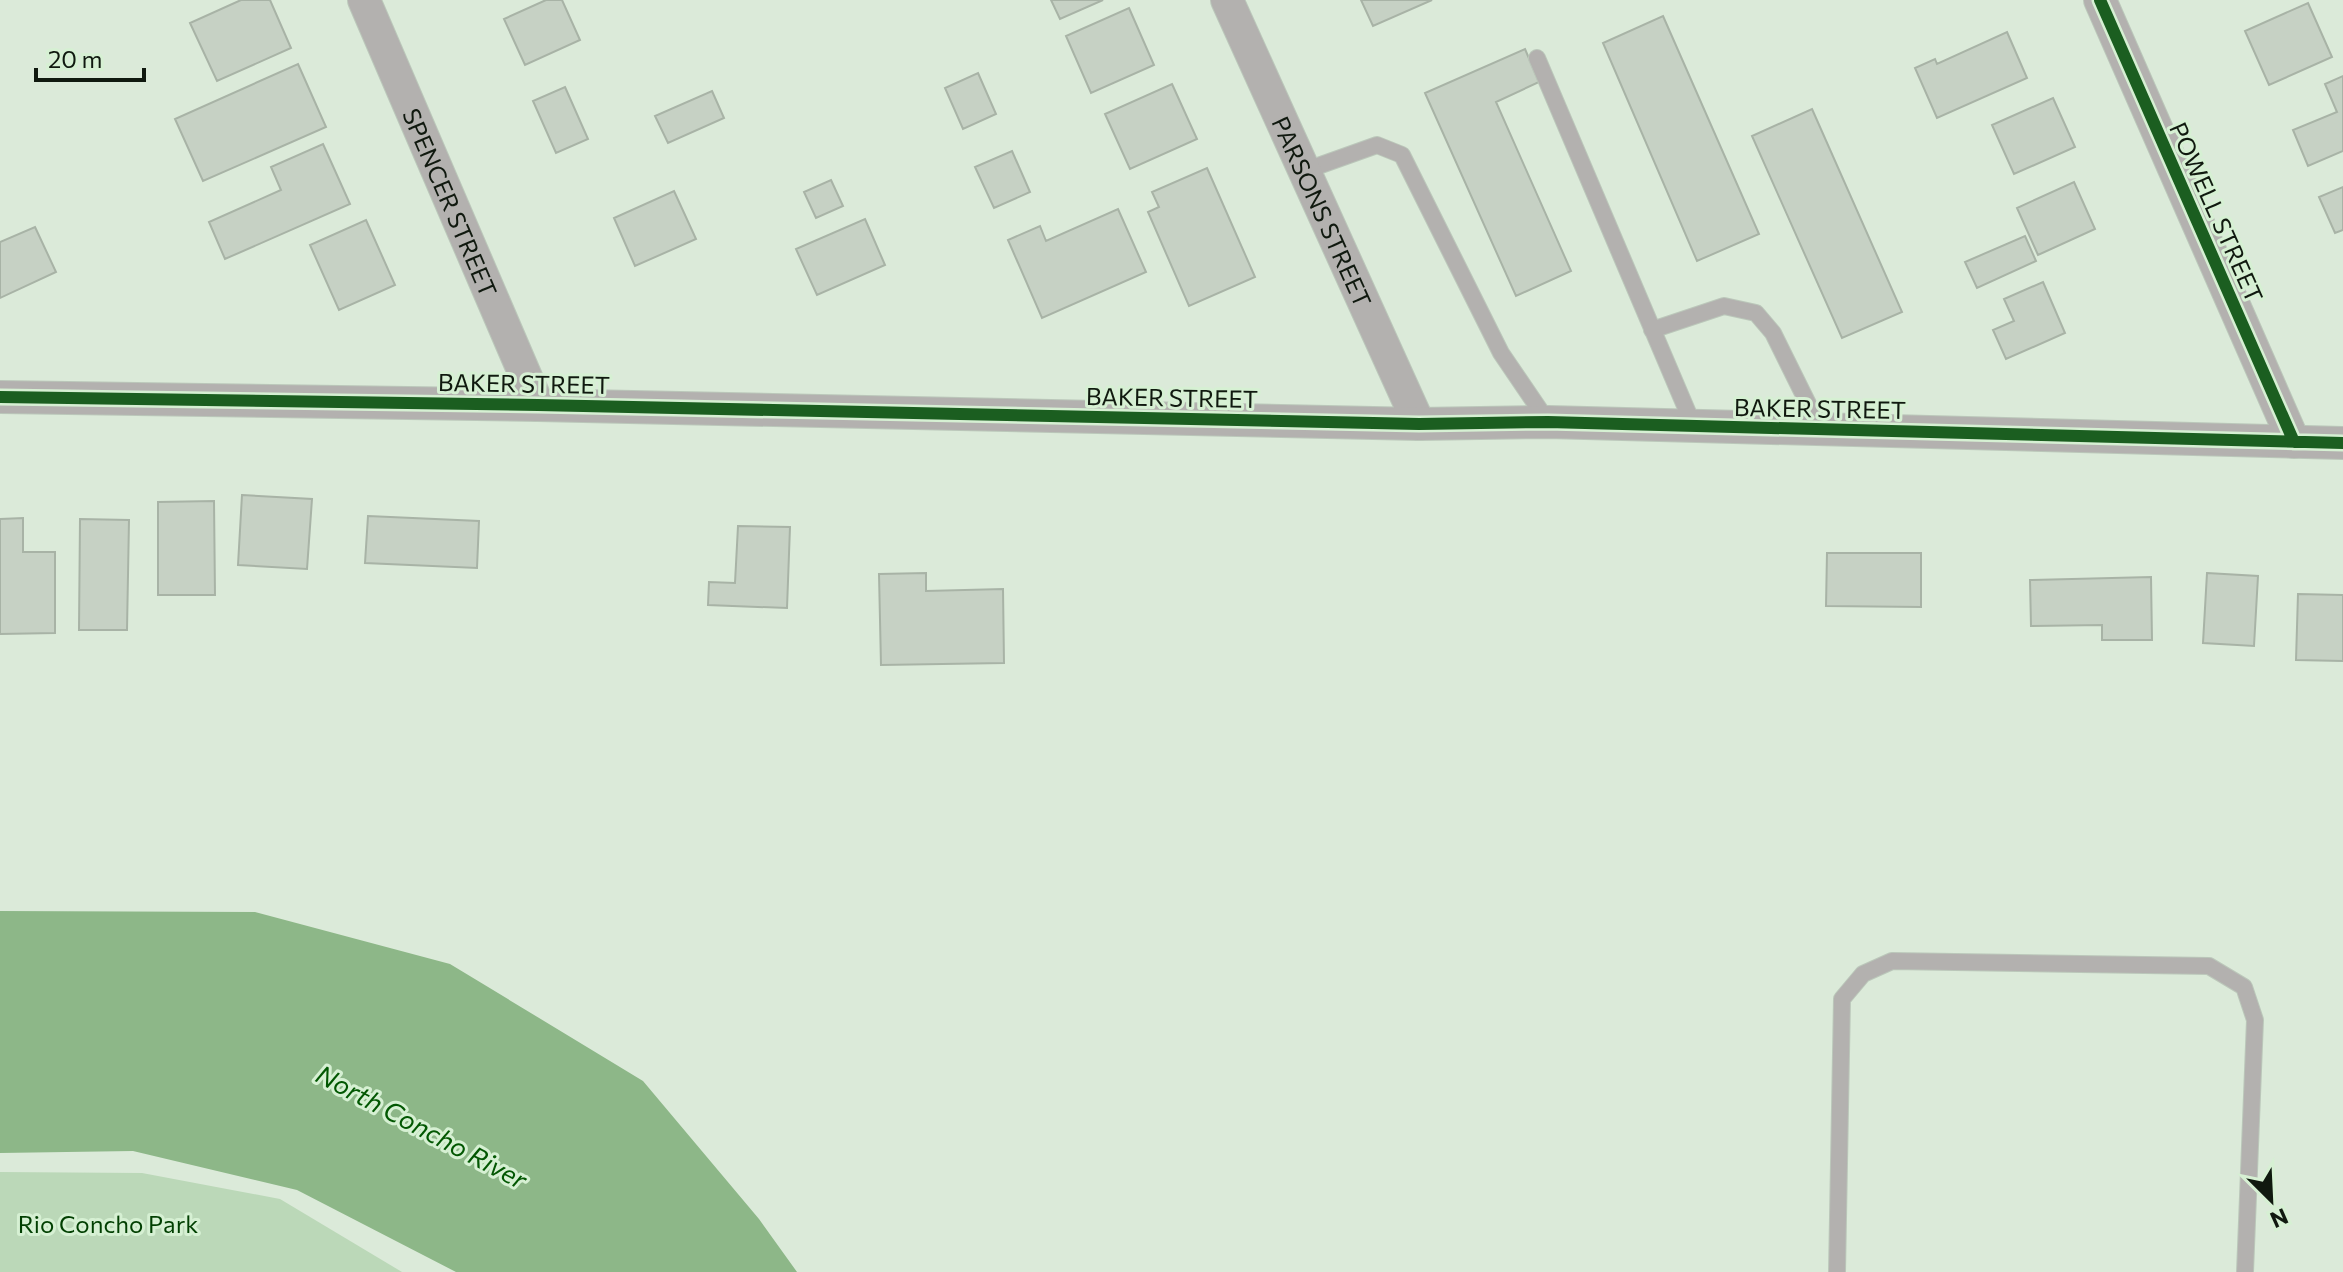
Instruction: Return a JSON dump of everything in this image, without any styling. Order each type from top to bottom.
[{"type":"street","name":"SPENCER STREET","points":[[364,0],[538,405]]},
{"type":"street","name":"PARSONS STREET","points":[[1227,0],[1419,424]]},
{"type":"street","name":"POWELL STREET","points":[[2111,3],[2294,442]]},
{"type":"street","name":"BAKER STREET","points":[[0,397],[1419,424],[1548,422],[2343,443]]},
{"type":"lane","points":[[1537,58],[1694,427]]},
{"type":"lane","points":[[1304,171],[1377,145],[1402,155],[1501,353],[1548,422]]},
{"type":"lane","points":[[1652,330],[1724,306],[1756,313],[1773,333],[1821,430]]},
{"type":"lane","points":[[1837,1272],[1842,999],[1863,974],[1892,961],[2209,966],[2244,987],[2255,1020],[2245,1272]]},
{"type":"green space","name":"Rio Concho Park","points":[[0,1172],[142,1173],[280,1199],[402,1272],[0,1272]]},
{"type":"water","name":"North Concho River","points":[[0,911],[255,912],[450,964],[643,1081],[759,1219],[797,1272],[456,1272],[297,1190],[133,1151],[0,1153]]},
{"type":"building","points":[[241,0],[270,0],[291,48],[217,81],[190,23]]},
{"type":"building","points":[[546,0],[562,0],[580,40],[525,65],[504,19]]},
{"type":"building","points":[[1051,0],[1103,0],[1060,19]]},
{"type":"building","points":[[1361,0],[1432,0],[1373,26]]},
{"type":"building","points":[[2308,3],[2332,57],[2269,85],[2245,31]]},
{"type":"building","points":[[1129,8],[1154,65],[1091,93],[1066,36]]},
{"type":"building","points":[[1663,16],[1759,234],[1697,261],[1603,43]]},
{"type":"building","points":[[2007,32],[2027,78],[1937,118],[1915,68],[1935,59],[1937,64]]},
{"type":"building","points":[[1525,49],[1539,82],[1496,102],[1571,271],[1516,296],[1425,93]]},
{"type":"building","points":[[298,64],[326,127],[203,181],[175,119]]},
{"type":"building","points":[[978,73],[996,114],[963,129],[945,88]]},
{"type":"building","points":[[2343,76],[2343,151],[2308,166],[2293,130],[2337,112],[2325,84]]},
{"type":"building","points":[[1172,84],[1197,139],[1130,169],[1105,114]]},
{"type":"building","points":[[565,87],[588,139],[556,153],[533,101]]},
{"type":"building","points":[[712,91],[724,118],[668,143],[655,116]]},
{"type":"building","points":[[2053,98],[2075,147],[2014,174],[1992,125]]},
{"type":"building","points":[[1812,109],[1902,312],[1842,338],[1752,136]]},
{"type":"building","points":[[323,144],[350,204],[225,259],[209,222],[281,190],[271,167]]},
{"type":"building","points":[[1012,151],[1030,192],[994,208],[975,167]]},
{"type":"building","points":[[1207,168],[1255,277],[1189,306],[1148,212],[1159,207],[1152,192]]},
{"type":"building","points":[[831,180],[843,206],[816,218],[804,192]]},
{"type":"building","points":[[2074,182],[2095,229],[2038,255],[2017,208]]},
{"type":"building","points":[[2343,187],[2343,230],[2335,233],[2319,197]]},
{"type":"building","points":[[674,191],[696,239],[635,266],[614,218]]},
{"type":"building","points":[[1118,209],[1146,272],[1042,318],[1008,240],[1040,226],[1046,241]]},
{"type":"building","points":[[865,219],[885,265],[817,295],[796,249]]},
{"type":"building","points":[[366,220],[395,285],[339,310],[310,245]]},
{"type":"building","points":[[35,227],[56,272],[0,298],[0,242]]},
{"type":"building","points":[[2025,236],[2036,261],[1977,288],[1965,262]]},
{"type":"building","points":[[2043,282],[2065,333],[2006,359],[1993,330],[2014,321],[2004,299]]},
{"type":"building","points":[[242,495],[312,499],[307,569],[238,565]]},
{"type":"building","points":[[214,501],[215,595],[158,595],[158,502]]},
{"type":"building","points":[[368,516],[479,521],[477,568],[365,563]]},
{"type":"building","points":[[23,518],[23,552],[55,552],[55,633],[0,634],[0,519]]},
{"type":"building","points":[[80,519],[129,520],[127,630],[79,630]]},
{"type":"building","points":[[738,526],[790,527],[787,608],[708,605],[709,582],[735,583]]},
{"type":"building","points":[[1827,553],[1921,553],[1921,607],[1826,606]]},
{"type":"building","points":[[926,573],[926,591],[1003,589],[1004,663],[881,665],[879,574]]},
{"type":"building","points":[[2207,573],[2258,576],[2254,646],[2203,643]]},
{"type":"building","points":[[2151,577],[2152,640],[2102,640],[2102,625],[2031,626],[2030,580]]},
{"type":"building","points":[[2298,594],[2343,595],[2343,661],[2296,660]]},
{"type":"cycle path","points":[[2100,0],[2294,442]]},
{"type":"cycle path","points":[[0,397],[1419,424],[1548,422],[2343,443]]}]
